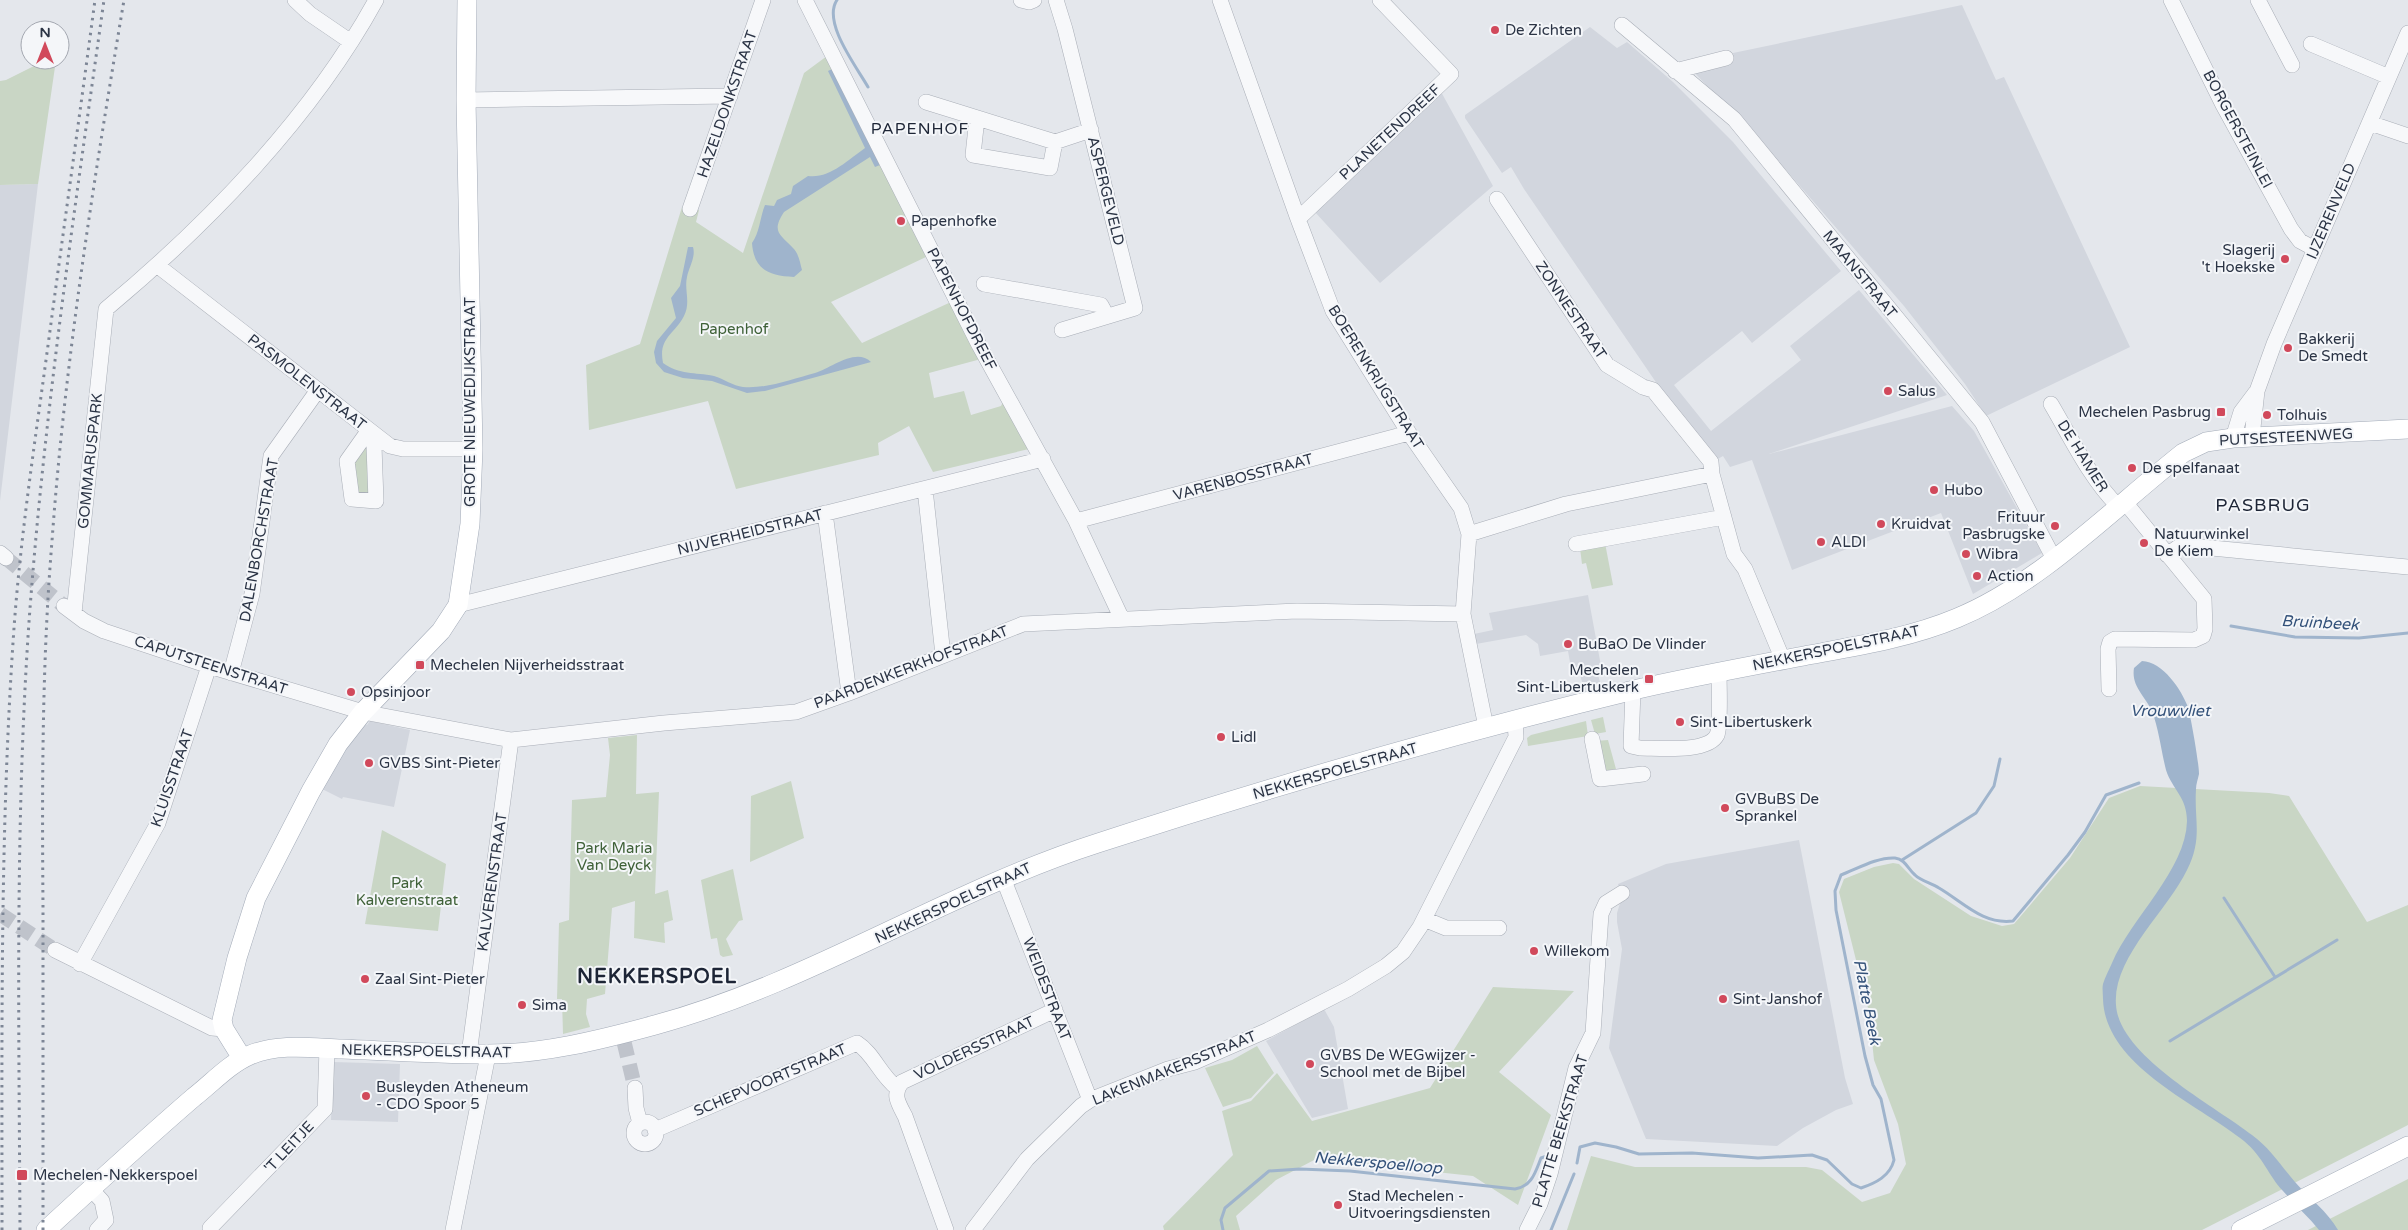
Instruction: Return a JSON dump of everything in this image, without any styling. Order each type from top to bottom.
[{"type":"main road","name":"GROTE NIEUWEDIJKSTRAAT","points":[[224,1029],[222,1020],[237,958],[266,876],[292,824],[338,744],[363,712],[441,631],[458,604],[470,524],[473,450],[466,100],[468,0]]},
{"type":"main road","name":"PUTSESTEENWEG","points":[[2054,559],[2191,449],[2206,442],[2233,438],[2408,430]]},
{"type":"main road","name":"NEKKERSPOELSTRAAT","points":[[51,1230],[81,1213],[113,1168],[240,1054],[274,1048],[327,1048],[488,1054],[554,1048],[622,1037],[729,1003],[828,961],[1003,878],[1091,845],[1243,798],[1486,727],[1632,690],[1905,635],[1957,618],[2001,596],[2054,559]]},
{"type":"main road","points":[[224,1029],[240,1054]]},
{"type":"main road","points":[[2241,1230],[2408,1146]]},
{"type":"main road","name":"NEKKERSPOELSTRAAT","points":[[46,1230],[94,1193]]},
{"type":"street","points":[[295,0],[310,14],[351,42]]},
{"type":"street","points":[[158,266],[214,213],[288,128],[351,42],[376,0]]},
{"type":"street","name":"HAZELDONKSTRAAT","points":[[690,209],[763,0]]},
{"type":"street","name":"PAPENHOFDREEF","points":[[805,0],[979,345],[1076,521],[1121,617]]},
{"type":"street","points":[[1022,0],[1029,2],[1034,0]]},
{"type":"street","name":"ASPERGEVELD","points":[[1056,0],[1136,308],[1062,330]]},
{"type":"street","name":"BOERENKRIJGSTRAAT","points":[[1220,0],[1298,219],[1334,311],[1409,433],[1462,508],[1469,534],[1463,614],[1473,674],[1486,727]]},
{"type":"street","name":"PLANETENDREEF","points":[[1298,219],[1451,74],[1380,0]]},
{"type":"street","name":"BORGERSTEINLEI","points":[[2171,0],[2223,105],[2291,229],[2300,240],[2315,249]]},
{"type":"street","points":[[2258,0],[2292,65]]},
{"type":"street","name":"MAANSTRAAT","points":[[1622,25],[1734,119],[1982,422],[2054,559]]},
{"type":"street","name":"IJZERENVELD","points":[[2233,438],[2241,412],[2257,390],[2408,32]]},
{"type":"street","points":[[2311,44],[2389,76]]},
{"type":"street","points":[[1675,71],[1726,58]]},
{"type":"street","points":[[466,100],[730,96]]},
{"type":"street","points":[[926,102],[1055,142],[1091,130]]},
{"type":"street","points":[[977,118],[972,155],[1050,168],[1055,142]]},
{"type":"street","points":[[2370,123],[2408,136]]},
{"type":"street","name":"ZONNESTRAAT","points":[[1497,199],[1607,365],[1643,387],[1653,390],[1711,462],[1712,474],[1734,554],[1746,569],[1783,660]]},
{"type":"street","name":"GOMMARUSPARK","points":[[69,609],[106,309],[158,266]]},
{"type":"street","name":"PASMOLENSTRAAT","points":[[158,266],[390,446],[403,450],[473,450]]},
{"type":"street","points":[[984,284],[1101,305],[1107,316]]},
{"type":"street","name":"DALENBORCHSTRAAT","points":[[231,673],[252,594],[271,456],[318,390]]},
{"type":"street","name":"IJZERENVELD","points":[[2252,437],[2257,390]]},
{"type":"street","name":"DE HAMER","points":[[2051,404],[2110,498],[2121,504],[2204,599],[2205,629],[2203,636],[2194,640],[2128,638],[2115,639],[2110,642],[2108,649],[2109,689]]},
{"type":"street","name":"VARENBOSSTRAAT","points":[[1076,521],[1409,433]]},
{"type":"street","name":"NIJVERHEIDSTRAAT","points":[[458,604],[1043,459]]},
{"type":"street","points":[[1469,534],[1566,504],[1712,474]]},
{"type":"street","points":[[925,489],[943,655]]},
{"type":"street","points":[[825,513],[849,693]]},
{"type":"street","points":[[1576,544],[1724,516]]},
{"type":"street","points":[[2167,555],[2181,545],[2408,567]]},
{"type":"street","name":"CAPUTSTEENSTRAAT","points":[[69,609],[104,631],[231,673],[363,712]]},
{"type":"street","name":"PAARDENKERKHOFSTRAAT","points":[[363,712],[511,740],[664,723],[796,712],[1023,624],[1121,617],[1178,617],[1297,611],[1463,614]]},
{"type":"street","name":"KLUISSTRAAT","points":[[80,964],[158,824],[209,666]]},
{"type":"street","points":[[1632,690],[1631,746],[1640,748],[1701,747],[1712,743],[1718,733],[1719,673]]},
{"type":"street","name":"LAKENMAKERSSTRAAT","points":[[973,1230],[1027,1160],[1081,1106],[1090,1100],[1168,1069],[1195,1062],[1268,1030],[1348,989],[1386,966],[1403,952],[1424,919],[1516,737],[1515,721]]},
{"type":"street","points":[[1592,739],[1600,779],[1643,774]]},
{"type":"street","name":"KALVERENSTRAAT","points":[[468,1054],[511,740]]},
{"type":"street","name":"WEIDESTRAAT","points":[[1003,878],[1090,1100]]},
{"type":"street","name":"PLATTE BEEKSTRAAT","points":[[1527,1230],[1540,1204],[1550,1174],[1576,1068],[1594,1033],[1601,914],[1606,903],[1622,892]]},
{"type":"street","points":[[1424,919],[1446,928],[1499,928]]},
{"type":"street","points":[[55,950],[212,1028],[224,1029]]},
{"type":"street","name":"VOLDERSSTRAAT","points":[[946,1230],[904,1116],[896,1100],[897,1088],[902,1082],[910,1078],[1055,1010]]},
{"type":"street","name":"SCHEPVOORTSTRAAT","points":[[635,1088],[636,1108],[640,1123],[634,1131],[634,1137],[640,1142],[650,1142],[655,1137],[655,1130],[856,1043],[866,1049],[887,1081],[897,1088]]},
{"type":"street","name":"'T LEITJE","points":[[210,1228],[325,1110],[327,1048]]},
{"type":"street","points":[[453,1230],[488,1054]]},
{"type":"street","points":[[94,1193],[102,1201],[106,1220],[97,1230]]},
{"type":"shaded area","points":[[1962,5],[1996,80],[2004,77],[2130,347],[1986,416],[1965,384],[1904,306],[1786,170],[1692,70],[1734,61],[1733,53]]},
{"type":"shaded area","points":[[1590,27],[1617,48],[1627,42],[1673,82],[1733,142],[1841,271],[1752,343],[1742,331],[1674,385],[1711,431],[1801,360],[1790,346],[1859,290],[1947,395],[1769,454],[1952,406],[1974,431],[2042,553],[1973,594],[1941,513],[1792,570],[1752,460],[1730,467],[1723,456],[1716,460],[1664,394],[1524,189],[1511,167],[1502,173],[1465,118],[1465,115]]},
{"type":"shaded area","points":[[1440,90],[1493,186],[1380,283],[1314,211]]},
{"type":"shaded area","points":[[38,184],[0,501],[0,185]]},
{"type":"shaded area","name":"BuBaO De Vlinder","points":[[1588,595],[1601,666],[1596,668],[1602,689],[1585,693],[1578,667],[1571,668],[1568,651],[1540,656],[1538,644],[1526,635],[1476,644],[1474,634],[1493,630],[1489,613]]},
{"type":"shaded area","name":"GVBS Sint-Pieter","points":[[370,721],[410,730],[394,807],[343,797],[342,799],[322,789],[337,761],[365,724],[367,725]]},
{"type":"shaded area","name":"Sint-Janshof","points":[[1799,840],[1845,1078],[1853,1104],[1836,1110],[1803,1128],[1777,1146],[1646,1139],[1609,1048],[1622,949],[1617,922],[1617,913],[1621,900],[1618,884],[1666,864]]},
{"type":"shaded area","name":"GVBS De WEGwijzer - School met de Bijbel","points":[[1324,1009],[1334,1027],[1348,1109],[1312,1118],[1266,1041]]},
{"type":"shaded area","name":"Busleyden Atheneum - CDO Spoor 5","points":[[333,1062],[400,1064],[398,1122],[331,1120]]},
{"type":"green space","name":"Papenhof","points":[[827,56],[926,257],[831,302],[862,343],[951,302],[981,359],[929,373],[934,398],[964,391],[971,415],[1001,406],[1003,402],[1029,449],[933,472],[909,426],[878,443],[879,455],[736,489],[708,401],[589,430],[586,365],[640,344],[682,207],[699,210],[696,222],[743,253],[804,73]]},
{"type":"green space","points":[[26,70],[55,70],[38,184],[0,185],[0,81]]},
{"type":"green space","points":[[365,448],[369,451],[370,497],[357,495],[353,461]]},
{"type":"green space","points":[[1605,543],[1613,585],[1592,589],[1586,563],[1582,564],[1580,548]]},
{"type":"green space","points":[[1603,717],[1606,732],[1595,734],[1591,720]]},
{"type":"green space","points":[[1586,721],[1588,736],[1528,746],[1527,738],[1531,735]]},
{"type":"green space","name":"Park Maria Van Deyck","points":[[637,735],[636,794],[659,792],[655,894],[668,890],[673,920],[664,923],[665,943],[634,938],[635,901],[612,908],[605,994],[587,999],[586,1014],[590,1027],[563,1034],[562,999],[557,999],[559,923],[569,920],[572,800],[606,797],[610,755],[608,738]]},
{"type":"green space","points":[[1608,740],[1616,769],[1602,771],[1596,741]]},
{"type":"green space","points":[[791,781],[804,838],[750,862],[751,796]]},
{"type":"green space","points":[[2140,786],[2269,793],[2289,796],[2367,922],[2408,905],[2408,1125],[2202,1230],[1567,1230],[1591,1156],[1635,1167],[1806,1167],[1822,1170],[1862,1202],[1890,1193],[1906,1164],[1898,1124],[1874,1060],[1869,1012],[1839,892],[1844,879],[1874,867],[1893,863],[1899,864],[1914,879],[1971,916],[2002,926],[2014,924],[2070,858],[2109,798]]},
{"type":"green space","name":"Park Kalverenstraat","points":[[382,830],[446,864],[438,931],[365,924]]},
{"type":"green space","points":[[733,869],[743,920],[739,921],[726,939],[733,955],[723,957],[720,955],[717,938],[711,939],[701,880]]},
{"type":"green space","points":[[1493,987],[1574,991],[1499,1072],[1551,1115],[1518,1205],[1473,1176],[1316,1159],[1276,1180],[1236,1216],[1240,1230],[1164,1230],[1163,1226],[1233,1155],[1222,1111],[1251,1101],[1277,1073],[1312,1121],[1430,1088]]},
{"type":"green space","points":[[1257,1046],[1274,1073],[1251,1098],[1223,1107],[1205,1068],[1232,1060]]},
{"type":"green space","points":[[2408,1179],[2408,1230],[2308,1230]]},
{"type":"water","points":[[832,69],[880,165],[875,167],[870,157],[784,212],[778,224],[779,232],[797,253],[802,270],[794,277],[777,275],[764,270],[756,260],[753,252],[752,243],[757,234],[765,205],[774,206],[777,200],[791,194],[793,186],[808,176],[823,175],[831,172],[865,148],[828,71]]},
{"type":"water","points":[[688,247],[693,247],[694,254],[686,282],[686,311],[668,337],[663,348],[663,363],[669,367],[675,370],[714,376],[743,387],[752,387],[779,383],[815,373],[851,358],[865,358],[871,362],[765,391],[747,393],[712,381],[683,378],[664,372],[656,363],[654,352],[657,341],[676,318],[671,298],[680,286]]},
{"type":"water","name":"Vrouwvliet","points":[[2142,661],[2157,666],[2164,671],[2181,692],[2188,707],[2199,768],[2196,789],[2197,829],[2195,848],[2187,870],[2132,952],[2123,970],[2117,987],[2116,1005],[2121,1024],[2133,1043],[2151,1061],[2194,1095],[2252,1135],[2264,1146],[2329,1217],[2338,1230],[2319,1230],[2278,1185],[2251,1147],[2136,1064],[2119,1044],[2108,1023],[2103,999],[2105,979],[2121,946],[2178,858],[2187,821],[2185,806],[2166,770],[2152,711],[2139,691],[2135,680],[2134,668]]},
{"type":"waterway","points":[[837,0],[834,9],[837,32],[842,44],[868,87]]},
{"type":"waterway","name":"Bruinbeek","points":[[2231,626],[2295,637],[2359,638],[2408,633]]},
{"type":"waterway","points":[[1902,860],[1976,813],[1994,786],[2000,759]]},
{"type":"waterway","name":"Platte Beek","points":[[1577,1163],[1580,1147],[1595,1143],[1639,1154],[1692,1153],[1758,1158],[1812,1155],[1827,1160],[1852,1184],[1861,1188],[1882,1178],[1886,1175],[1894,1160],[1881,1099],[1873,1085],[1865,1056],[1836,910],[1835,891],[1841,875],[1874,861],[1895,858],[1904,862],[1917,877],[1939,888],[1983,916],[2002,921],[2013,921],[2085,832],[2106,795],[2139,783]]},
{"type":"waterway","points":[[2224,898],[2275,977]]},
{"type":"waterway","points":[[2170,1041],[2337,940]]},
{"type":"waterway","name":"Nekkerspoelloop","points":[[1223,1230],[1221,1220],[1225,1208],[1269,1171],[1300,1169],[1350,1171],[1515,1189],[1529,1182],[1535,1174],[1541,1158],[1547,1156]]},
{"type":"waterway","name":"Platte Beek","points":[[1551,1230],[1574,1174]]},
{"type":"tunnel","points":[[6,558],[64,606]]},
{"type":"tunnel","points":[[0,914],[55,950]]},
{"type":"tunnel","points":[[624,1042],[635,1088]]},
{"type":"railway","points":[[2,1230],[4,853],[9,703],[14,628],[29,483],[95,0]]},
{"type":"railway","points":[[20,1230],[20,850],[29,622],[35,544],[52,388],[71,233],[104,0]]},
{"type":"railway","points":[[43,1230],[43,770],[44,678],[49,587],[58,473],[73,337],[91,202],[124,0]]},
{"type":"place","name":"De Zichten","points":[[1495,30]]},
{"type":"place","name":"Papenhofke","points":[[901,221]]},
{"type":"place","name":"Slagerij 't Hoekske","points":[[2285,259]]},
{"type":"place","name":"Bakkerij De Smedt","points":[[2288,348]]},
{"type":"place","name":"Salus","points":[[1888,391]]},
{"type":"place","name":"Mechelen Pasbrug","points":[[2221,412]]},
{"type":"place","name":"Tolhuis","points":[[2267,415]]},
{"type":"place","name":"De spelfanaat","points":[[2132,468]]},
{"type":"place","name":"Hubo","points":[[1934,490]]},
{"type":"place","name":"Kruidvat","points":[[1881,524]]},
{"type":"place","name":"Frituur Pasbrugske","points":[[2055,526]]},
{"type":"place","name":"ALDI","points":[[1821,542]]},
{"type":"place","name":"Natuurwinkel De Kiem","points":[[2144,543]]},
{"type":"place","name":"Wibra","points":[[1966,554]]},
{"type":"place","name":"Action","points":[[1977,576]]},
{"type":"place","name":"BuBaO De Vlinder","points":[[1568,644]]},
{"type":"place","name":"Mechelen Nijverheidsstraat","points":[[420,665]]},
{"type":"place","name":"Mechelen Sint-Libertuskerk","points":[[1649,679]]},
{"type":"place","name":"Opsinjoor","points":[[351,692]]},
{"type":"place","name":"Sint-Libertuskerk","points":[[1680,722]]},
{"type":"place","name":"Lidl","points":[[1221,737]]},
{"type":"place","name":"GVBS Sint-Pieter","points":[[369,763]]},
{"type":"place","name":"GVBuBS De Sprankel","points":[[1725,808]]},
{"type":"place","name":"Willekom","points":[[1534,951]]},
{"type":"place","name":"Zaal Sint-Pieter","points":[[365,979]]},
{"type":"place","name":"Sint-Janshof","points":[[1723,999]]},
{"type":"place","name":"Sima","points":[[522,1005]]},
{"type":"place","name":"GVBS De WEGwijzer - School met de Bijbel","points":[[1310,1064]]},
{"type":"place","name":"Busleyden Atheneum - CDO Spoor 5","points":[[366,1096]]},
{"type":"place","name":"Mechelen-Nekkerspoel","points":[[22,1175]]},
{"type":"place","name":"Stad Mechelen - Uitvoeringsdiensten","points":[[1338,1205]]},
{"type":"district","name":"PAPENHOF","points":[[920,129]]},
{"type":"district","name":"PASBRUG","points":[[2263,505]]},
{"type":"district","name":"NEKKERSPOEL","points":[[657,977]]}]
